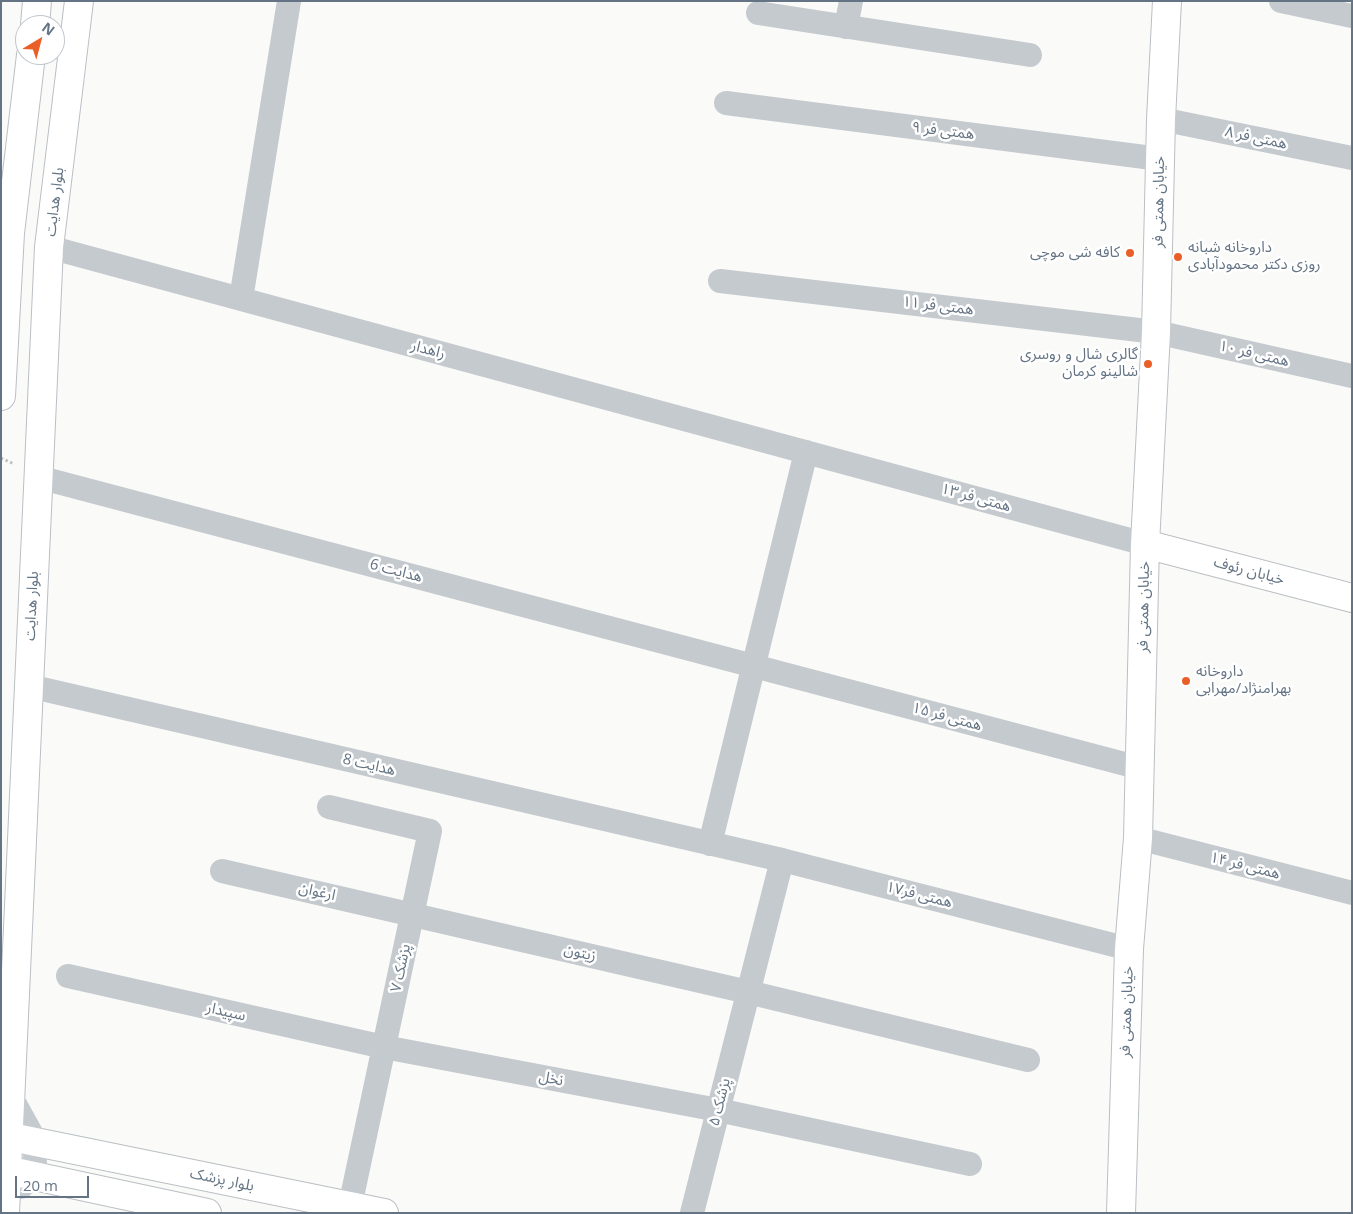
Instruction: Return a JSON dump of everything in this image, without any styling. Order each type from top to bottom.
[{"type":"main road","points":[[36,15],[38,1]]},
{"type":"main road","name":"بلوار هدایت","points":[[4,1205],[6,1095],[29,686],[49,247],[79,1]]},
{"type":"main road","name":"خیابان همتی فر","points":[[1121,1213],[1128,949],[1138,838],[1145,544],[1156,332],[1160,119],[1167,1]]},
{"type":"main road","points":[[1,396],[6,232],[30,65]]},
{"type":"main road","name":"خیابان رئوف","points":[[1145,544],[1352,598]]},
{"type":"main road","name":"بلوار پزشک","points":[[5,1135],[384,1213]]},
{"type":"main road","points":[[4,1169],[195,1210]]},
{"type":"main road","points":[[153,1213],[195,1210]]},
{"type":"street","points":[[241,299],[289,1]]},
{"type":"street","points":[[846,26],[850,1]]},
{"type":"street","points":[[1281,1],[1352,16]]},
{"type":"street","points":[[758,13],[1030,55]]},
{"type":"street","name":"همتی فر ۹","points":[[726,103],[1160,159]]},
{"type":"street","name":"همتی فر ۸","points":[[1160,119],[1352,158]]},
{"type":"street","name":"راهدار","points":[[49,247],[806,452]]},
{"type":"street","name":"همتی فر ۱۱","points":[[720,281],[1156,332]]},
{"type":"street","name":"همتی فر ۱۰","points":[[1156,332],[1352,376]]},
{"type":"street","points":[[710,844],[806,452]]},
{"type":"street","name":"همتی فر ۱۳","points":[[806,452],[1145,544]]},
{"type":"street","name":"هدایت 6","points":[[38,477],[754,666]]},
{"type":"street","name":"همتی فر ۱۵","points":[[754,666],[1140,768]]},
{"type":"street","name":"هدایت 8","points":[[29,686],[710,844]]},
{"type":"street","name":"پزشک ۷","points":[[329,807],[430,831],[350,1206]]},
{"type":"street","name":"همتی فر ۱۴","points":[[1138,838],[1352,893]]},
{"type":"street","name":"همتی فر۱۷","points":[[710,844],[782,860],[1128,949]]},
{"type":"street","name":"پزشک ۵","points":[[692,1213],[782,860]]},
{"type":"street","name":"ارغوان","points":[[222,870],[412,914]]},
{"type":"street","name":"زیتون","points":[[412,914],[748,992],[1028,1060]]},
{"type":"street","name":"سپیدار","points":[[68,976],[384,1048]]},
{"type":"street","name":"نخل","points":[[384,1048],[718,1110],[970,1164]]},
{"type":"street","points":[[4,1205],[34,1176],[36,1142],[6,1095]]},
{"type":"place","name":"کافه شی موچی","points":[[1130,253]]},
{"type":"place","name":"داروخانه‌ شبانه روزی دکتر محمودآبادی","points":[[1178,257]]},
{"type":"place","name":"گالری شال و روسری شالینو کرمان","points":[[1148,364]]},
{"type":"place","name":"داروخانه بهرامنژاد/مهرابی","points":[[1186,681]]}]
